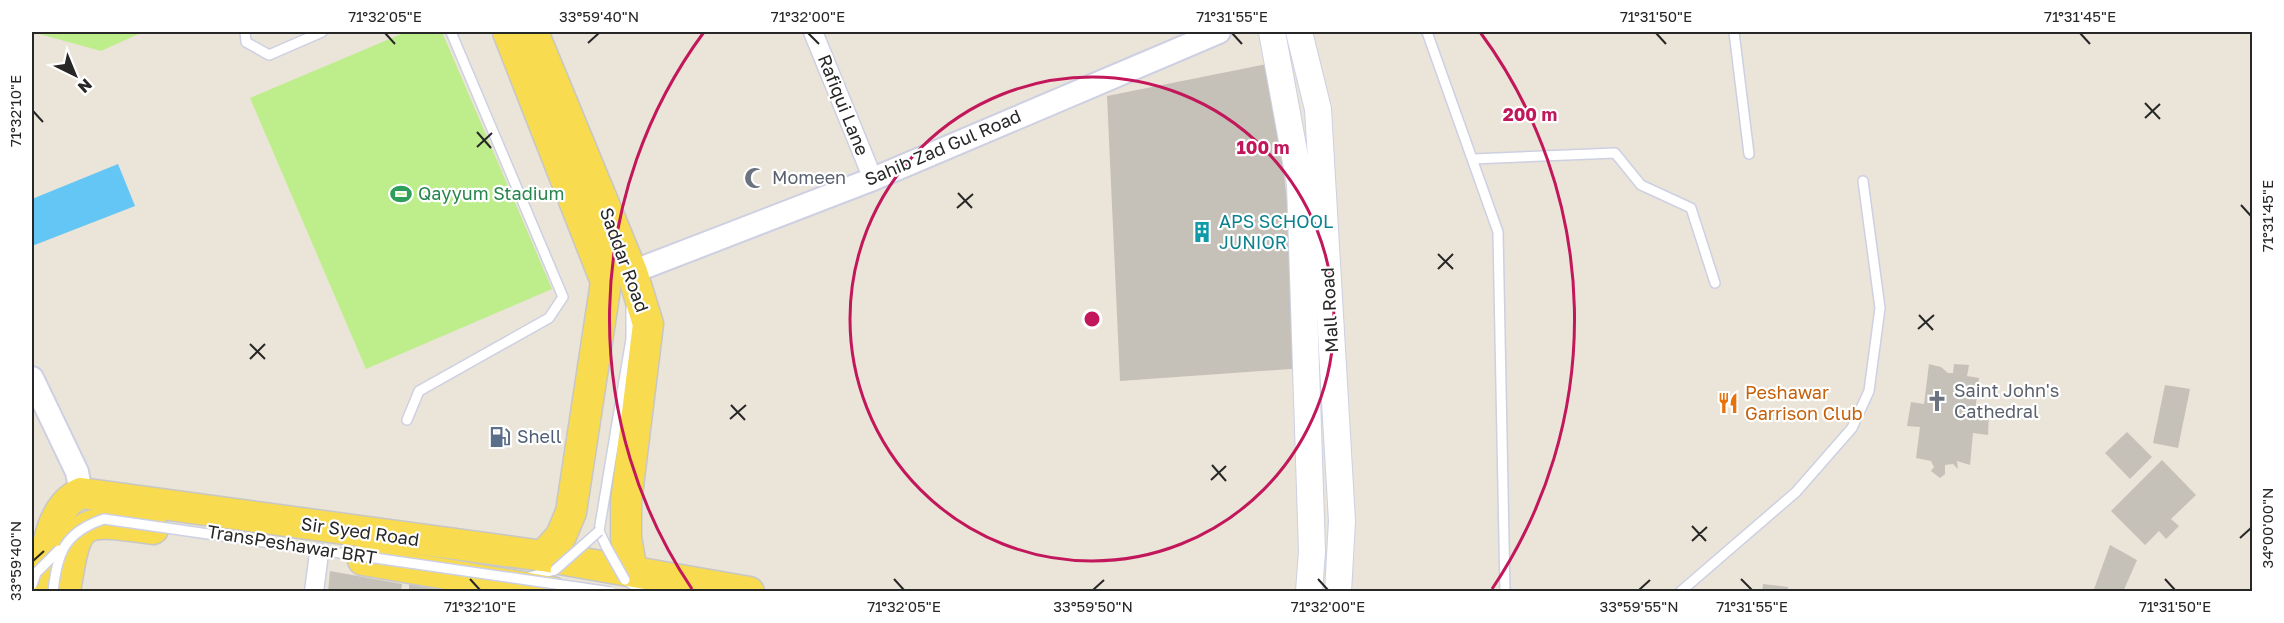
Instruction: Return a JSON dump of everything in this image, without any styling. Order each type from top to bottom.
[{"type":"main road","name":"Saddar Road","points":[[508,32],[552,111],[632,272],[648,324],[626,502],[626,538],[638,581]]},
{"type":"main road","name":"Saddar Road","points":[[533,32],[552,111],[606,282],[571,512],[561,536],[543,556]]},
{"type":"main road","name":"Mall Road","points":[[1272,32],[1300,184],[1312,550],[1309,591]]},
{"type":"main road","name":"Mall Road","points":[[1299,32],[1318,109],[1342,521],[1338,591]]},
{"type":"main road","name":"Sir Syed Road","points":[[81,493],[543,556],[638,581],[748,591]]},
{"type":"main road","points":[[40,591],[52,532],[64,503],[81,493]]},
{"type":"main road","name":"Sir Syed Road","points":[[65,591],[72,545],[81,530],[94,523],[320,553],[552,591]]},
{"type":"main road","points":[[473,578],[478,548]]},
{"type":"street","name":"Rafiqui Lane","points":[[813,32],[873,179]]},
{"type":"street","name":"Sahib Zad Gul Road","points":[[632,272],[873,179],[1219,32]]},
{"type":"street","points":[[32,378],[77,472],[81,493]]},
{"type":"street","points":[[314,591],[320,553]]},
{"type":"lane","points":[[245,32],[246,42],[269,55],[322,32]]},
{"type":"lane","points":[[406,420],[419,391],[549,318],[563,297],[452,32]]},
{"type":"lane","points":[[1427,32],[1498,232],[1505,591]]},
{"type":"lane","points":[[1734,32],[1749,154]]},
{"type":"lane","points":[[552,111],[568,150]]},
{"type":"lane","points":[[552,111],[631,296],[631,339],[599,531],[625,580],[638,581]]},
{"type":"lane","points":[[1473,159],[1615,153],[1641,185],[1691,208],[1715,283]]},
{"type":"lane","points":[[1680,591],[1796,492],[1852,428],[1861,410],[1869,391],[1880,308],[1863,181]]},
{"type":"lane","name":"TransPeshawar BRT","points":[[32,585],[36,573],[69,539],[87,525],[104,519],[117,519],[521,580],[610,591]]},
{"type":"lane","name":"TransPeshawar BRT","points":[[521,580],[555,570],[599,531]]},
{"type":"lane","name":"TransPeshawar BRT","points":[[53,591],[56,562],[69,539]]},
{"type":"green space","points":[[32,32],[143,32],[101,51]]},
{"type":"green space","name":"Qayyum Stadium","points":[[406,32],[442,32],[552,289],[366,369],[250,98]]},
{"type":"water","points":[[118,164],[135,206],[32,246],[32,199]]},
{"type":"building","name":"APS SCHOOL JUNIOR","points":[[1272,63],[1305,368],[1120,381],[1107,96]]},
{"type":"building","points":[[1929,364],[1941,367],[1948,373],[1953,373],[1954,364],[1969,365],[1967,376],[1979,378],[1975,412],[1989,413],[1988,435],[1973,433],[1970,465],[1957,461],[1958,469],[1953,464],[1945,465],[1945,474],[1940,478],[1931,471],[1934,467],[1931,461],[1916,458],[1920,427],[1907,426],[1911,402],[1924,404]]},
{"type":"building","points":[[2165,385],[2190,389],[2178,448],[2153,443]]},
{"type":"building","points":[[2127,432],[2152,457],[2130,479],[2105,453]]},
{"type":"building","points":[[2162,460],[2196,495],[2171,519],[2179,526],[2166,539],[2159,531],[2145,545],[2111,511]]},
{"type":"building","points":[[2110,545],[2137,560],[2123,592],[2093,592]]},
{"type":"building","points":[[330,571],[402,584],[401,592],[328,592]]},
{"type":"building","points":[[409,584],[442,590],[442,592],[409,592]]},
{"type":"building","points":[[1763,584],[1788,587],[1788,592],[1762,592]]},
{"type":"place","name":"Momeen","points":[[755,178]]},
{"type":"place","name":"Qayyum Stadium","points":[[401,194]]},
{"type":"place","name":"APS SCHOOL JUNIOR","points":[[1202,232]]},
{"type":"place","name":"Saint John's Cathedral","points":[[1937,401]]},
{"type":"place","name":"Peshawar Garrison Club","points":[[1728,403]]},
{"type":"place","name":"Shell","points":[[500,437]]}]
